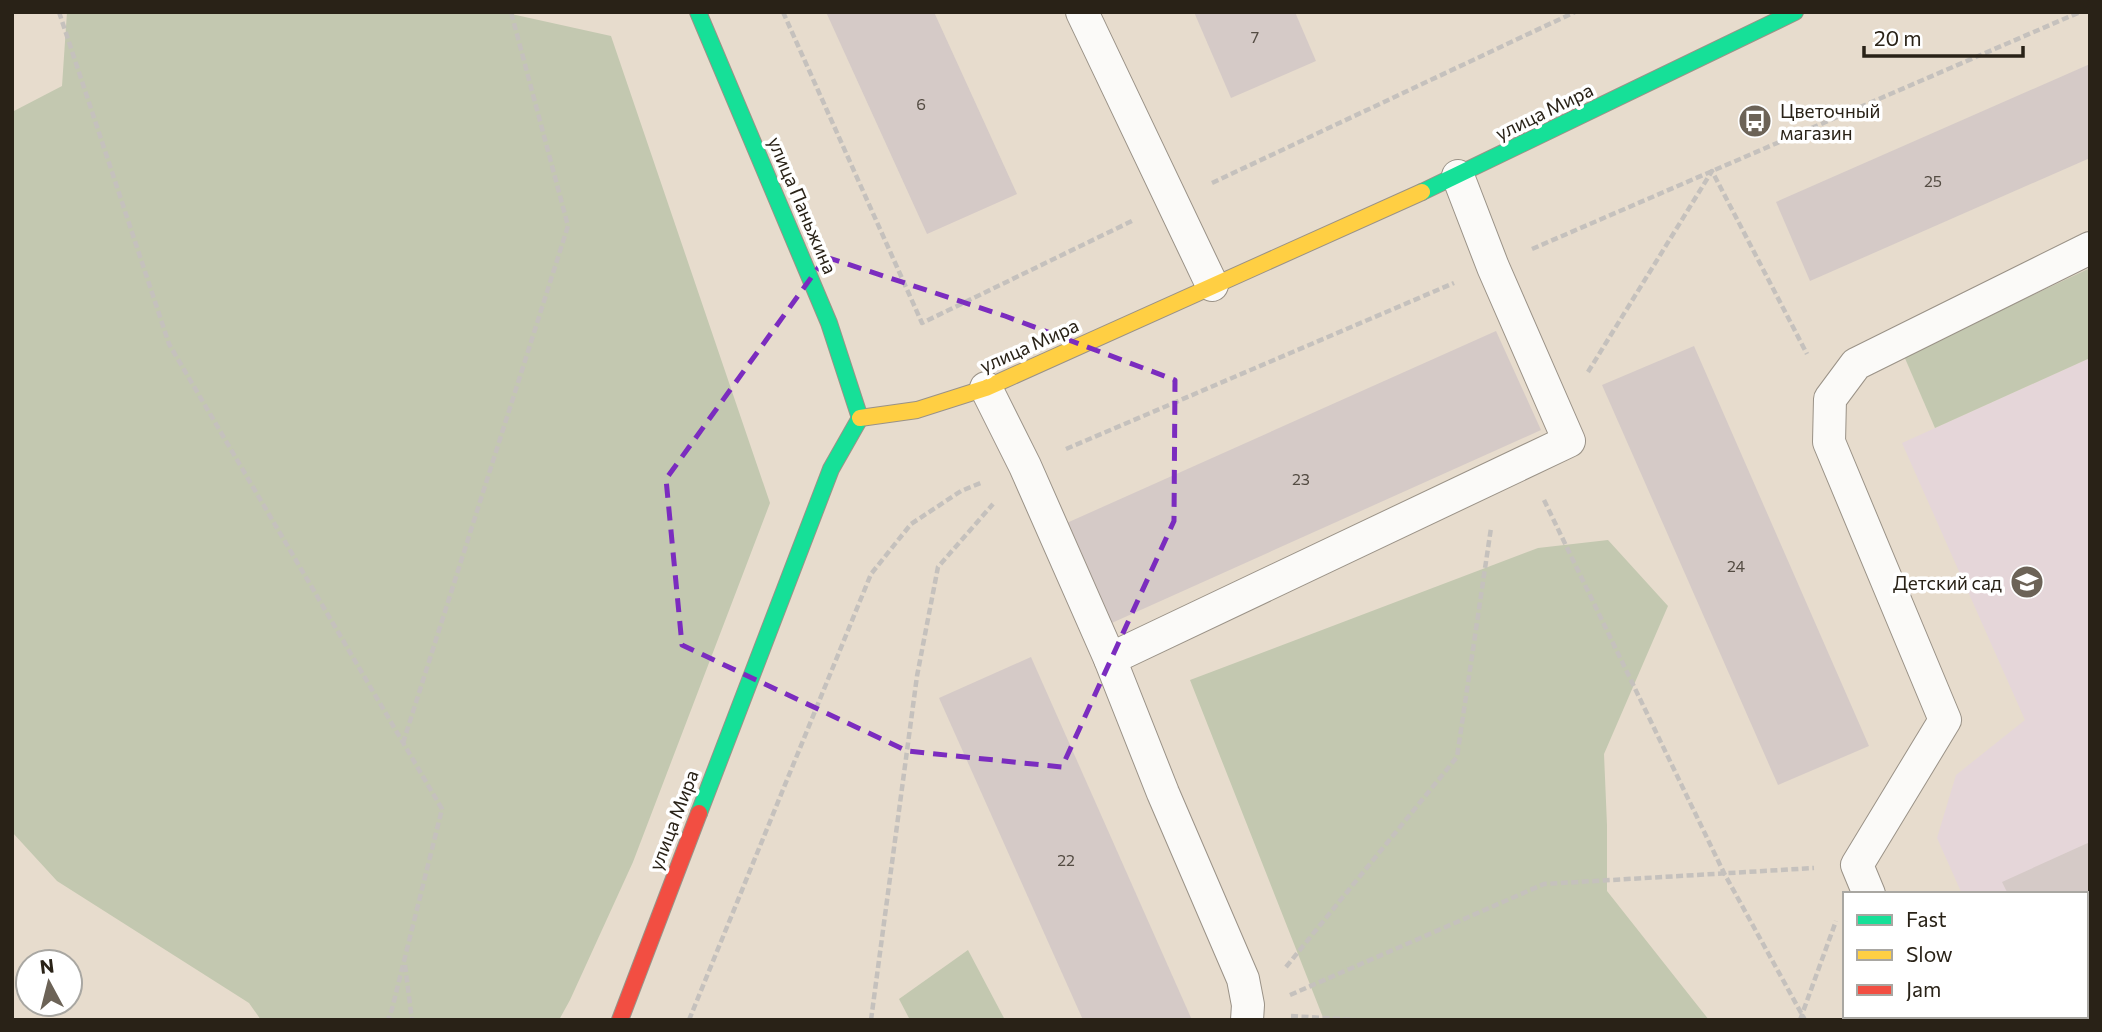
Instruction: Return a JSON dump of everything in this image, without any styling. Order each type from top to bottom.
[{"type":"street","name":"улица Паньжина","points":[[698,12],[829,323],[860,418]]},
{"type":"street","name":"улица Мира","points":[[620,1020],[831,468],[860,418],[917,410],[986,388],[1458,176],[1795,12]]},
{"type":"lane","points":[[1082,12],[1212,285]]},
{"type":"lane","points":[[1110,659],[1569,441],[1493,267],[1458,176]]},
{"type":"lane","points":[[1868,892],[1857,865],[1945,720],[1829,442],[1830,398],[1856,364],[2090,248]]},
{"type":"lane","points":[[986,388],[1025,466],[1110,659],[1163,793],[1243,979],[1248,1017]]},
{"type":"path","points":[[59,12],[169,344],[442,809],[388,1020]]},
{"type":"path","points":[[403,743],[568,226],[511,12]]},
{"type":"path","points":[[783,12],[922,323],[1173,201],[1575,12]]},
{"type":"path","points":[[689,1020],[871,574],[911,524],[961,491],[1493,267],[2080,12]]},
{"type":"path","points":[[1712,171],[1830,398]]},
{"type":"path","points":[[1559,419],[1712,171]]},
{"type":"path","points":[[871,1020],[917,676],[938,567],[1025,466]]},
{"type":"path","points":[[1512,468],[1802,1018]]},
{"type":"path","points":[[1248,1017],[1457,757],[1512,468]]},
{"type":"path","points":[[1248,1017],[1544,884],[1857,865]]},
{"type":"path","points":[[1802,1018],[1840,910]]},
{"type":"path","points":[[405,959],[412,1020]]},
{"type":"path","points":[[1248,1017],[1356,1020]]},
{"type":"highlighted area","points":[[826,257],[1005,316],[1175,380],[1174,521],[1062,767],[907,751],[682,645],[666,479]]},
{"type":"shaded area","name":"Детский сад","points":[[2090,358],[2090,1020],[2018,1018],[2088,1018],[2088,892],[1961,892],[1937,838],[1956,775],[2025,720],[1902,443]]},
{"type":"green space","points":[[67,12],[502,12],[611,36],[770,503],[633,862],[559,1020],[261,1020],[249,1003],[57,881],[12,832],[12,112],[62,86]]},
{"type":"green space","points":[[2090,268],[2090,358],[1935,428],[1904,356]]},
{"type":"green space","points":[[1608,540],[1668,606],[1604,754],[1607,891],[1709,1020],[1324,1020],[1190,680],[1538,548]]},
{"type":"green space","points":[[968,950],[1005,1020],[910,1020],[899,999]]},
{"type":"building","points":[[826,12],[934,12],[1017,194],[927,234]]},
{"type":"building","points":[[1194,12],[1295,12],[1316,61],[1231,98]]},
{"type":"building","points":[[2090,64],[2090,158],[1810,281],[1776,202]]},
{"type":"building","points":[[1496,331],[1541,430],[1105,626],[1060,526]]},
{"type":"building","points":[[1694,346],[1869,746],[1778,785],[1602,385]]},
{"type":"building","points":[[1031,657],[1192,1020],[1083,1020],[939,698]]},
{"type":"building","points":[[2090,842],[2090,907],[2088,892],[2007,892],[2002,882]]},
{"type":"traffic: fast","points":[[698,12],[829,323],[860,418]]},
{"type":"traffic: fast","points":[[1422,192],[1795,12]]},
{"type":"traffic: fast","points":[[699,813],[831,469],[860,418]]},
{"type":"traffic: slow","points":[[860,418],[917,410],[986,388],[1422,192]]},
{"type":"traffic: jam","points":[[620,1020],[699,813]]},
{"type":"place","name":"Цветочный магазин","points":[[1755,121]]},
{"type":"place","name":"Детский сад","points":[[2027,582]]}]
